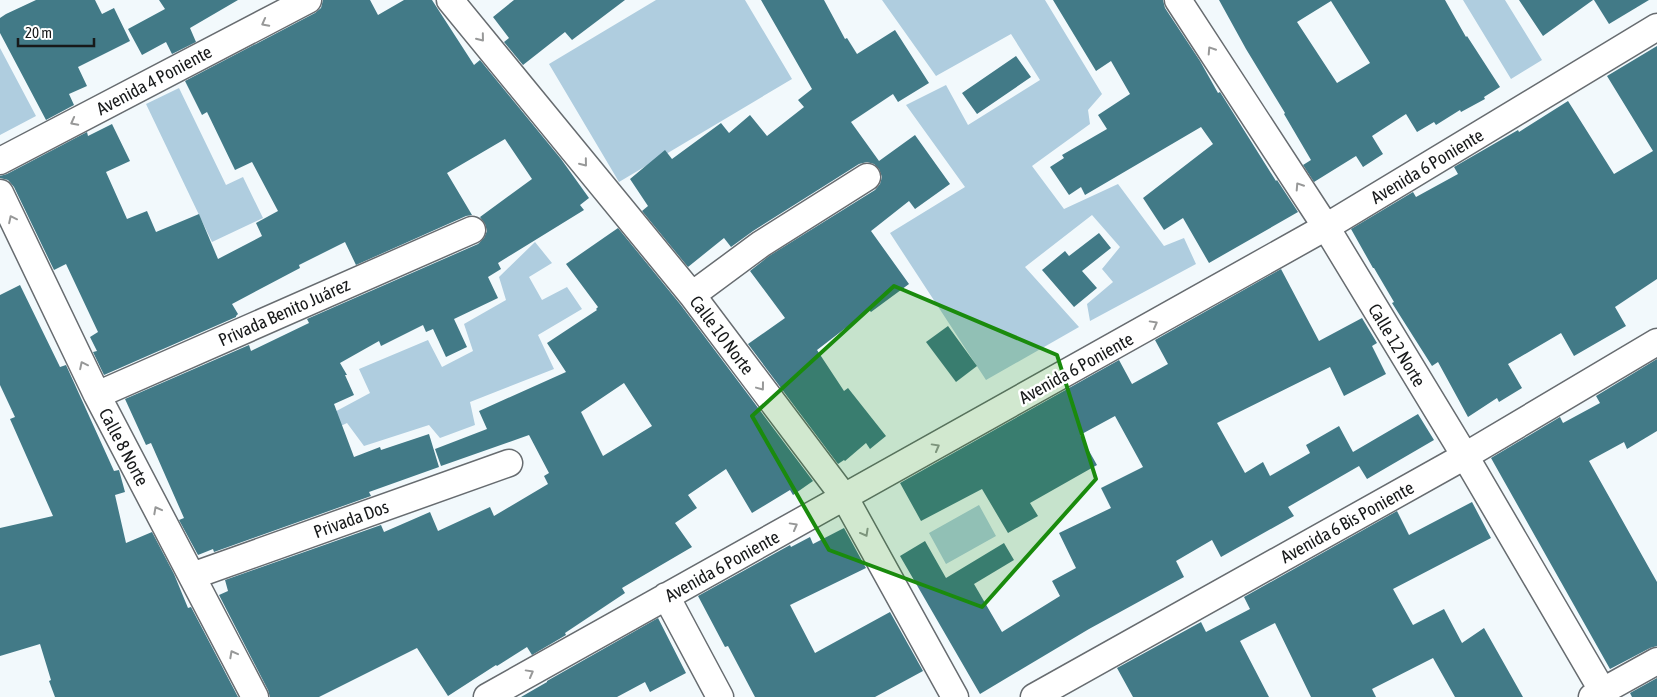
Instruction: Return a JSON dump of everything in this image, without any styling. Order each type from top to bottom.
[{"type":"street","name":"Avenida 4 Poniente","points":[[0,161],[308,0]]},
{"type":"street","name":"Calle 10 Norte","points":[[450,0],[692,295],[845,498],[955,697]]},
{"type":"street","name":"Calle 12 Norte","points":[[1178,0],[1326,227],[1465,456],[1600,695]]},
{"type":"street","name":"Avenida 6 Poniente","points":[[487,697],[1326,227],[1657,27]]},
{"type":"street","points":[[692,295],[761,244],[867,177]]},
{"type":"street","name":"Calle 8 Norte","points":[[0,193],[97,395],[255,697]]},
{"type":"street","name":"Privada Benito Juárez","points":[[97,395],[472,230]]},
{"type":"street","name":"Avenida 6 Bis Poniente","points":[[1034,697],[1465,456],[1657,342]]},
{"type":"street","name":"Privada Dos","points":[[192,576],[509,463]]},
{"type":"street","points":[[666,596],[720,697]]},
{"type":"street","points":[[1600,695],[1657,661]]},
{"type":"highlighted area","points":[[894,286],[1057,355],[1096,479],[982,607],[829,550],[752,416]]},
{"type":"shaded area","points":[[656,0],[745,0],[792,79],[619,182],[549,64]]},
{"type":"shaded area","points":[[882,0],[1045,0],[1102,94],[1088,110],[1090,124],[1032,166],[1064,209],[1118,184],[1164,246],[1184,238],[1196,264],[1090,321],[1087,304],[1113,282],[1102,269],[1120,247],[1092,215],[1025,267],[1079,327],[986,380],[890,233],[965,187],[906,105],[946,85],[968,125],[1040,80],[1011,34],[936,76]]},
{"type":"shaded area","points":[[1463,0],[1505,0],[1542,60],[1511,79]]},
{"type":"shaded area","points":[[0,48],[36,116],[0,135]]},
{"type":"shaded area","points":[[179,88],[226,185],[243,177],[263,218],[212,242],[146,104]]},
{"type":"shaded area","points":[[535,242],[552,263],[529,277],[542,300],[567,287],[582,309],[538,335],[554,369],[470,402],[475,425],[440,438],[429,425],[364,446],[347,423],[309,441],[301,430],[370,393],[359,369],[428,340],[442,367],[473,351],[464,324],[506,300],[499,277]]},
{"type":"shaded area","points":[[979,505],[996,536],[946,564],[929,533]]},
{"type":"building","points":[[36,0],[95,0],[102,14],[114,8],[130,41],[78,67],[87,86],[69,94],[74,105],[46,120],[0,33],[0,18]]},
{"type":"building","points":[[159,0],[238,0],[190,28],[196,42],[172,54],[166,42],[142,55],[128,29],[165,9]]},
{"type":"building","points":[[323,0],[370,0],[378,15],[404,0],[432,0],[474,65],[480,60],[561,159],[589,198],[580,205],[584,210],[498,263],[501,269],[488,277],[498,298],[454,319],[467,347],[446,357],[433,329],[426,332],[423,325],[381,346],[379,341],[340,363],[347,375],[345,375],[354,395],[334,404],[354,457],[380,447],[381,450],[429,434],[439,467],[369,492],[371,496],[214,552],[213,549],[198,555],[179,520],[184,518],[151,443],[146,445],[125,399],[249,345],[251,351],[309,323],[307,319],[478,244],[484,238],[487,231],[480,217],[532,179],[505,139],[447,173],[472,215],[356,265],[345,242],[299,265],[300,268],[232,304],[238,314],[236,317],[104,375],[93,352],[97,351],[90,337],[98,332],[66,264],[54,270],[14,187],[8,180],[0,178],[0,176],[87,132],[88,136],[112,124],[130,161],[106,172],[127,219],[147,211],[156,232],[199,214],[218,259],[262,236],[256,223],[278,211],[252,162],[235,170],[207,112],[202,115],[185,81],[315,13],[321,8]]},
{"type":"building","points":[[514,0],[625,0],[572,40],[565,32],[523,65],[504,42],[509,38],[493,17]]},
{"type":"building","points":[[761,0],[824,0],[845,39],[847,38],[857,54],[895,30],[929,83],[898,102],[893,94],[851,122],[879,161],[915,135],[950,184],[915,209],[909,201],[871,231],[909,284],[871,312],[869,310],[817,350],[844,391],[848,388],[886,436],[870,449],[866,443],[845,461],[838,464],[748,344],[785,318],[750,271],[769,256],[875,190],[880,184],[882,177],[879,169],[874,164],[867,162],[859,164],[731,247],[724,238],[688,267],[642,211],[648,206],[630,179],[665,150],[672,159],[721,123],[729,133],[750,115],[767,136],[804,107],[798,100],[812,89]]},
{"type":"building","points":[[1053,0],[1163,0],[1165,8],[1200,61],[1218,93],[1220,92],[1276,181],[1298,212],[1209,263],[1183,218],[1164,230],[1143,198],[1213,144],[1201,127],[1085,195],[1081,187],[1069,195],[1050,167],[1064,158],[1062,155],[1107,129],[1098,115],[1130,94],[1111,61],[1096,71]]},
{"type":"building","points":[[1219,0],[1445,0],[1466,37],[1500,87],[1484,97],[1485,99],[1461,112],[1460,110],[1436,125],[1434,122],[1417,132],[1406,114],[1372,136],[1383,154],[1363,167],[1356,156],[1314,182],[1303,165],[1311,160]],"holes":[[[1331,1],[1370,63],[1337,83],[1297,22]]]},
{"type":"building","points":[[1519,0],[1593,0],[1543,36]]},
{"type":"building","points":[[1594,0],[1649,0],[1609,24]]},
{"type":"building","points":[[1657,46],[1657,279],[1615,307],[1626,326],[1574,356],[1561,333],[1508,364],[1522,388],[1499,402],[1497,398],[1468,417],[1438,362],[1432,366],[1392,303],[1394,302],[1351,229],[1413,192],[1416,197],[1458,174],[1454,167],[1518,130],[1519,132],[1568,101],[1614,174],[1653,151],[1607,76]]},
{"type":"building","points":[[1016,56],[1031,77],[977,114],[962,93]]},
{"type":"building","points":[[618,228],[680,304],[813,481],[793,495],[790,490],[752,513],[726,469],[688,495],[697,508],[675,523],[692,547],[622,588],[625,593],[565,633],[566,635],[532,655],[527,647],[448,696],[417,648],[319,697],[270,697],[219,595],[228,591],[225,580],[381,525],[384,532],[430,512],[438,531],[490,507],[494,516],[548,484],[544,476],[549,473],[529,435],[441,466],[435,449],[487,429],[479,411],[566,372],[547,343],[597,310],[598,307],[566,264]],"holes":[[[624,383],[652,426],[603,456],[581,412]]]},
{"type":"building","points":[[1099,233],[1111,248],[1082,271],[1097,288],[1074,307],[1042,270],[1065,251],[1069,256]]},
{"type":"building","points":[[1281,269],[1319,341],[1362,318],[1377,343],[1372,346],[1386,374],[1344,396],[1330,367],[1217,423],[1245,473],[1263,462],[1270,476],[1310,453],[1306,445],[1339,426],[1353,452],[1418,414],[1434,440],[1367,479],[1359,466],[1288,507],[1294,516],[1221,557],[1212,540],[1176,561],[1184,577],[1089,629],[980,694],[900,556],[925,541],[946,578],[1004,543],[1014,560],[974,584],[1002,632],[1060,596],[1052,581],[1076,568],[1059,533],[1111,508],[1101,488],[1143,467],[1115,416],[1080,435],[1097,465],[1030,503],[1038,516],[1008,533],[982,489],[921,521],[900,483],[1119,360],[1132,384],[1168,364],[1155,340]]},
{"type":"building","points":[[20,285],[60,367],[66,365],[114,471],[119,470],[125,492],[115,495],[126,543],[152,532],[174,574],[188,608],[191,607],[238,697],[55,697],[40,644],[0,656],[0,528],[53,516],[10,419],[15,417],[0,385],[0,295]]},
{"type":"building","points":[[948,326],[977,366],[956,382],[926,342]]},
{"type":"building","points":[[1657,359],[1657,431],[1627,449],[1624,442],[1589,461],[1657,582],[1657,646],[1610,669],[1491,458],[1560,417],[1563,423],[1600,403],[1596,396]]},
{"type":"building","points":[[1472,502],[1491,538],[1393,589],[1413,625],[1444,609],[1462,643],[1484,628],[1523,697],[1455,697],[1433,658],[1372,689],[1376,697],[1311,697],[1275,623],[1240,641],[1269,697],[1133,697],[1117,668],[1201,622],[1206,632],[1250,609],[1244,597],[1397,511],[1409,535]]},
{"type":"building","points":[[844,528],[866,568],[790,605],[815,653],[890,612],[923,671],[875,697],[755,697],[728,646],[725,647],[698,596],[790,545],[791,547],[810,537],[813,544]]},
{"type":"building","points":[[658,618],[686,673],[650,692],[645,682],[617,697],[521,697],[547,681]]},
{"type":"building","points":[[1657,678],[1657,697],[1632,697],[1630,693]]}]
